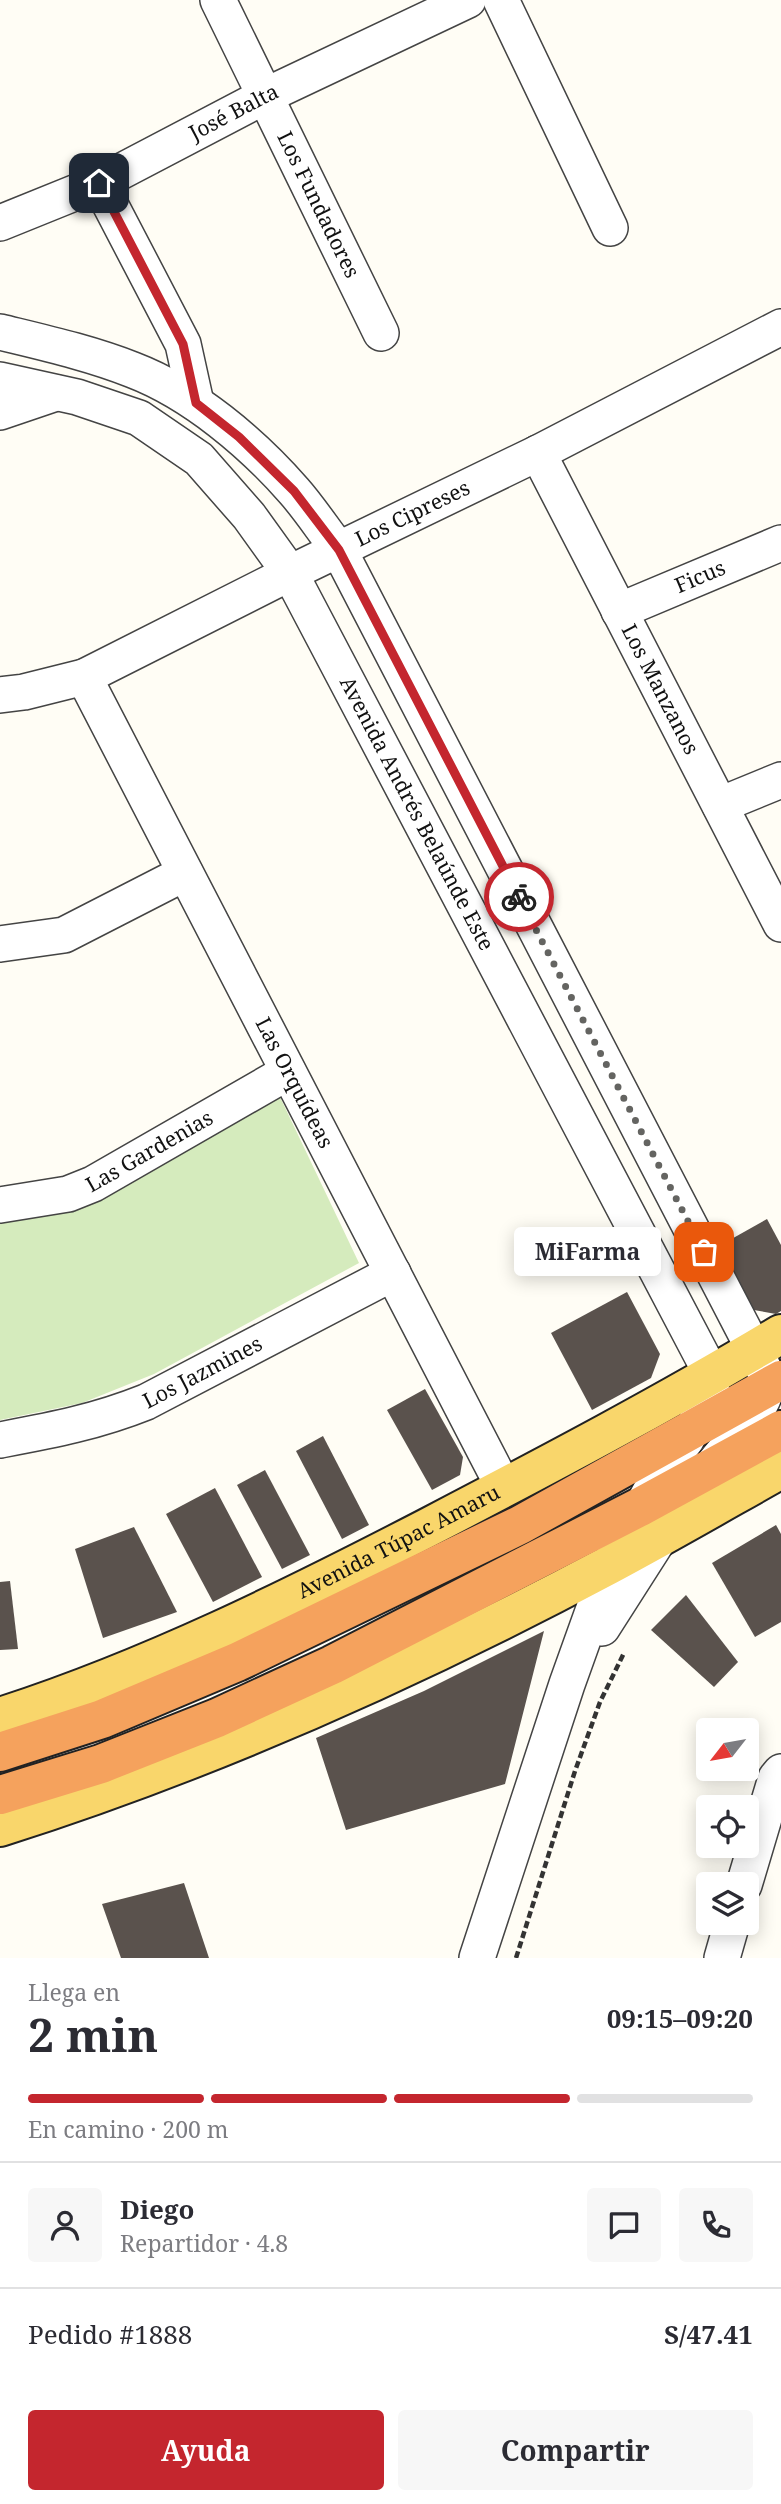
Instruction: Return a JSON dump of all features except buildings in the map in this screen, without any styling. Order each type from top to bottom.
[{"type":"highway","name":"Avenida Túpac Amaru","points":[[0,1752],[102,1720],[237,1662],[520,1525],[773,1384]]},
{"type":"highway","points":[[0,1795],[101,1764],[217,1718],[650,1522],[711,1469],[781,1430]]},
{"type":"main road","name":"Avenida Túpac Amaru","points":[[0,1717],[71,1695],[281,1603],[504,1488],[712,1375],[767,1342]]},
{"type":"main road","points":[[0,1827],[153,1775],[316,1707],[467,1637],[610,1564],[650,1522],[781,1469]]},
{"type":"street","name":"Los Fundadores","points":[[218,0],[382,333]]},
{"type":"street","name":"José Balta","points":[[0,223],[99,183],[265,96],[468,0]]},
{"type":"street","points":[[501,0],[610,228]]},
{"type":"street","points":[[99,183],[183,344],[196,403]]},
{"type":"street","name":"Los Cipreses","points":[[0,695],[84,677],[290,573],[538,453],[781,327]]},
{"type":"street","points":[[0,332],[91,355],[136,371],[196,403],[239,437],[294,491],[339,550],[767,1342],[767,1381],[773,1384],[757,1410],[711,1469]]},
{"type":"street","points":[[0,412],[57,393],[72,385],[84,371],[91,355]]},
{"type":"street","name":"Avenida Andrés Belaúnde Este","points":[[0,380],[76,397],[139,418],[199,459],[249,516],[290,573],[712,1375]]},
{"type":"street","name":"Los Manzanos","points":[[538,453],[781,924]]},
{"type":"street","name":"Ficus","points":[[619,611],[781,543]]},
{"type":"street","name":"Las Orquídeas","points":[[84,677],[504,1488]]},
{"type":"street","points":[[720,805],[781,780]]},
{"type":"street","points":[[0,944],[64,935],[185,873]]},
{"type":"street","name":"Las Gardenias","points":[[0,1205],[68,1194],[93,1184],[288,1072]]},
{"type":"street","name":"Los Jazmines","points":[[0,1440],[78,1426],[146,1402],[393,1273]]},
{"type":"street","points":[[566,1684],[650,1522],[661,1472],[691,1431],[711,1393],[712,1375]]},
{"type":"street","points":[[477,1958],[566,1684],[610,1564]]},
{"type":"street","points":[[748,1872],[776,1778],[781,1772]]},
{"type":"street","points":[[722,1958],[729,1935]]},
{"type":"path","points":[[516,1958],[575,1771],[600,1702],[613,1672],[631,1643]]},
{"type":"green space","points":[[280,1097],[359,1263],[154,1374],[82,1403],[0,1420],[0,1220],[100,1199]]},
{"type":"way so far","points":[[519,897],[704,1252]]},
{"type":"place","name":"MiFarma","points":[[704,1252]]},
{"type":"route","points":[[99,183],[183,344],[196,403],[239,437],[294,491],[339,550],[519,897]]}]
